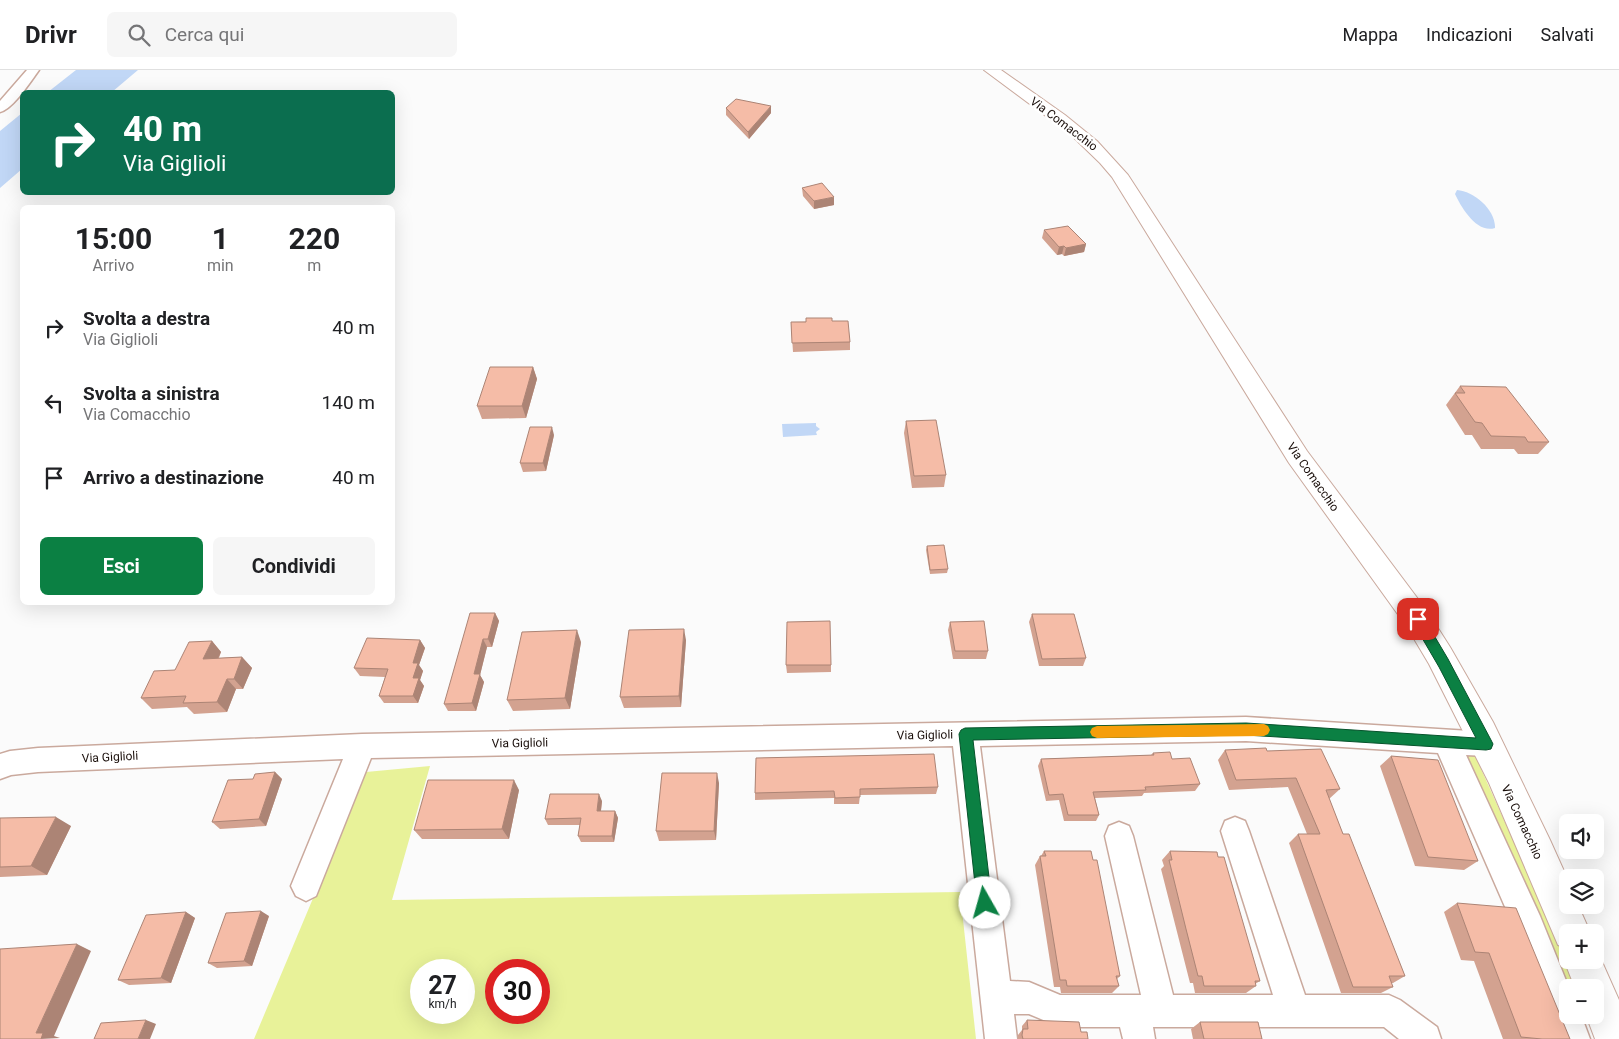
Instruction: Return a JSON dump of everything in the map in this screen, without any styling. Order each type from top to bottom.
[{"type":"main road","name":"Via Comacchio","points":[[991,70],[1085,139],[1113,166],[1298,457],[1418,619],[1444,663],[1486,744],[1568,924]]},
{"type":"street","points":[[0,108],[33,70]]},
{"type":"street","name":"Via Giglioli","points":[[0,760],[362,746],[1246,729],[1486,744]]},
{"type":"street","points":[[965,734],[1000,1039]]},
{"type":"street","points":[[1447,742],[1559,994]]},
{"type":"street","points":[[306,886],[362,746]]},
{"type":"street","name":"Via Giglioli","points":[[0,767],[10,763],[38,760]]},
{"type":"street","points":[[1236,831],[1294,1011]]},
{"type":"street","points":[[1119,836],[1144,1020]]},
{"type":"street","points":[[996,997],[1029,998],[1060,1011],[1144,1020],[1294,1011],[1389,1011],[1425,1039]]},
{"type":"street","points":[[1570,1024],[1574,1039]]},
{"type":"green space","points":[[1456,750],[1473,751],[1559,942],[1559,969]]},
{"type":"green space","points":[[430,766],[392,900],[960,892],[976,1039],[254,1039],[366,772]]},
{"type":"green space","points":[[1559,969],[1571,969],[1575,979],[1564,979]]},
{"type":"water","points":[[76,70],[138,70],[114,90],[51,90]]},
{"type":"water","points":[[20,115],[20,171],[0,188],[0,131]]},
{"type":"water","points":[[1457,190],[1464,191],[1477,198],[1488,208],[1495,228],[1488,229],[1482,227],[1470,218],[1455,194]]},
{"type":"water","points":[[816,423],[816,426],[820,429],[816,432],[817,435],[783,437],[782,424]]},
{"type":"building","points":[[736,99],[771,106],[748,132],[726,108]]},
{"type":"building","points":[[822,183],[834,197],[814,201],[802,188]]},
{"type":"building","points":[[1068,226],[1086,244],[1066,248],[1064,246],[1059,247],[1044,230]]},
{"type":"building","points":[[806,318],[832,318],[832,321],[848,321],[850,342],[792,343],[791,322],[806,322]]},
{"type":"building","points":[[490,367],[533,367],[522,406],[477,406]]},
{"type":"building","points":[[1460,386],[1506,387],[1549,442],[1528,442],[1525,437],[1491,436],[1482,423],[1475,422],[1455,393],[1465,393]]},
{"type":"building","points":[[936,420],[946,475],[914,476],[906,421]]},
{"type":"building","points":[[530,427],[552,427],[543,463],[520,463]]},
{"type":"building","points":[[944,545],[948,569],[930,570],[927,546]]},
{"type":"building","points":[[470,613],[495,613],[488,639],[483,639],[474,674],[480,674],[472,703],[444,704]]},
{"type":"building","points":[[1032,614],[1074,614],[1086,658],[1042,659]]},
{"type":"building","points":[[830,621],[831,665],[786,665],[787,622]]},
{"type":"building","points":[[984,621],[988,651],[955,651],[950,622]]},
{"type":"building","points":[[684,629],[679,696],[620,697],[629,630]]},
{"type":"building","points":[[577,630],[565,698],[507,700],[522,632]]},
{"type":"building","points":[[367,638],[420,640],[413,663],[418,663],[413,678],[419,678],[413,696],[379,696],[388,669],[354,668]]},
{"type":"building","points":[[212,641],[203,659],[242,657],[234,679],[227,679],[217,702],[183,703],[186,696],[141,698],[154,671],[175,670],[189,642]]},
{"type":"building","points":[[1266,748],[1267,751],[1321,749],[1340,789],[1326,790],[1343,834],[1349,834],[1405,976],[1389,976],[1393,987],[1353,987],[1298,834],[1320,834],[1296,778],[1236,780],[1225,750]]},
{"type":"building","points":[[1170,752],[1172,759],[1190,758],[1200,784],[1145,787],[1146,790],[1093,792],[1099,815],[1068,815],[1063,794],[1049,795],[1041,759],[1154,755],[1153,753]]},
{"type":"building","points":[[934,754],[938,787],[860,789],[860,797],[835,798],[834,791],[755,793],[756,758]]},
{"type":"building","points":[[1391,756],[1438,760],[1478,861],[1428,857]]},
{"type":"building","points":[[275,772],[259,819],[212,822],[228,780],[253,779],[255,774]]},
{"type":"building","points":[[662,773],[717,773],[714,831],[656,831]]},
{"type":"building","points":[[428,780],[514,780],[502,829],[414,830]]},
{"type":"building","points":[[550,794],[599,794],[597,811],[615,811],[612,836],[578,836],[581,818],[545,819]]},
{"type":"building","points":[[56,817],[31,866],[0,867],[0,818]]},
{"type":"building","points":[[1044,851],[1091,851],[1093,860],[1097,860],[1120,976],[1116,976],[1119,986],[1067,986],[1066,980],[1060,980],[1040,856],[1046,856]]},
{"type":"building","points":[[1170,851],[1217,852],[1218,857],[1224,857],[1260,981],[1255,981],[1256,986],[1204,986],[1202,976],[1198,976],[1186,929],[1169,860],[1172,860]]},
{"type":"building","points":[[1457,903],[1516,908],[1559,1012],[1559,1024],[1564,1024],[1570,1039],[1521,1037],[1489,953],[1475,952]]},
{"type":"building","points":[[261,911],[244,961],[208,963],[226,913]]},
{"type":"building","points":[[186,912],[161,978],[118,980],[146,915]]},
{"type":"building","points":[[77,944],[36,1033],[43,1033],[41,1039],[0,1039],[0,949]]},
{"type":"building","points":[[146,1020],[138,1039],[94,1039],[101,1023]]},
{"type":"building","points":[[1027,1020],[1079,1022],[1081,1032],[1087,1032],[1088,1039],[1023,1039],[1023,1029],[1028,1029]]},
{"type":"building","points":[[1200,1022],[1258,1022],[1262,1039],[1204,1039]]},
{"type":"slow traffic","points":[[1097,732],[1264,730]]},
{"type":"route","points":[[985,903],[965,734],[1246,729],[1486,744],[1444,663],[1418,619]]}]
